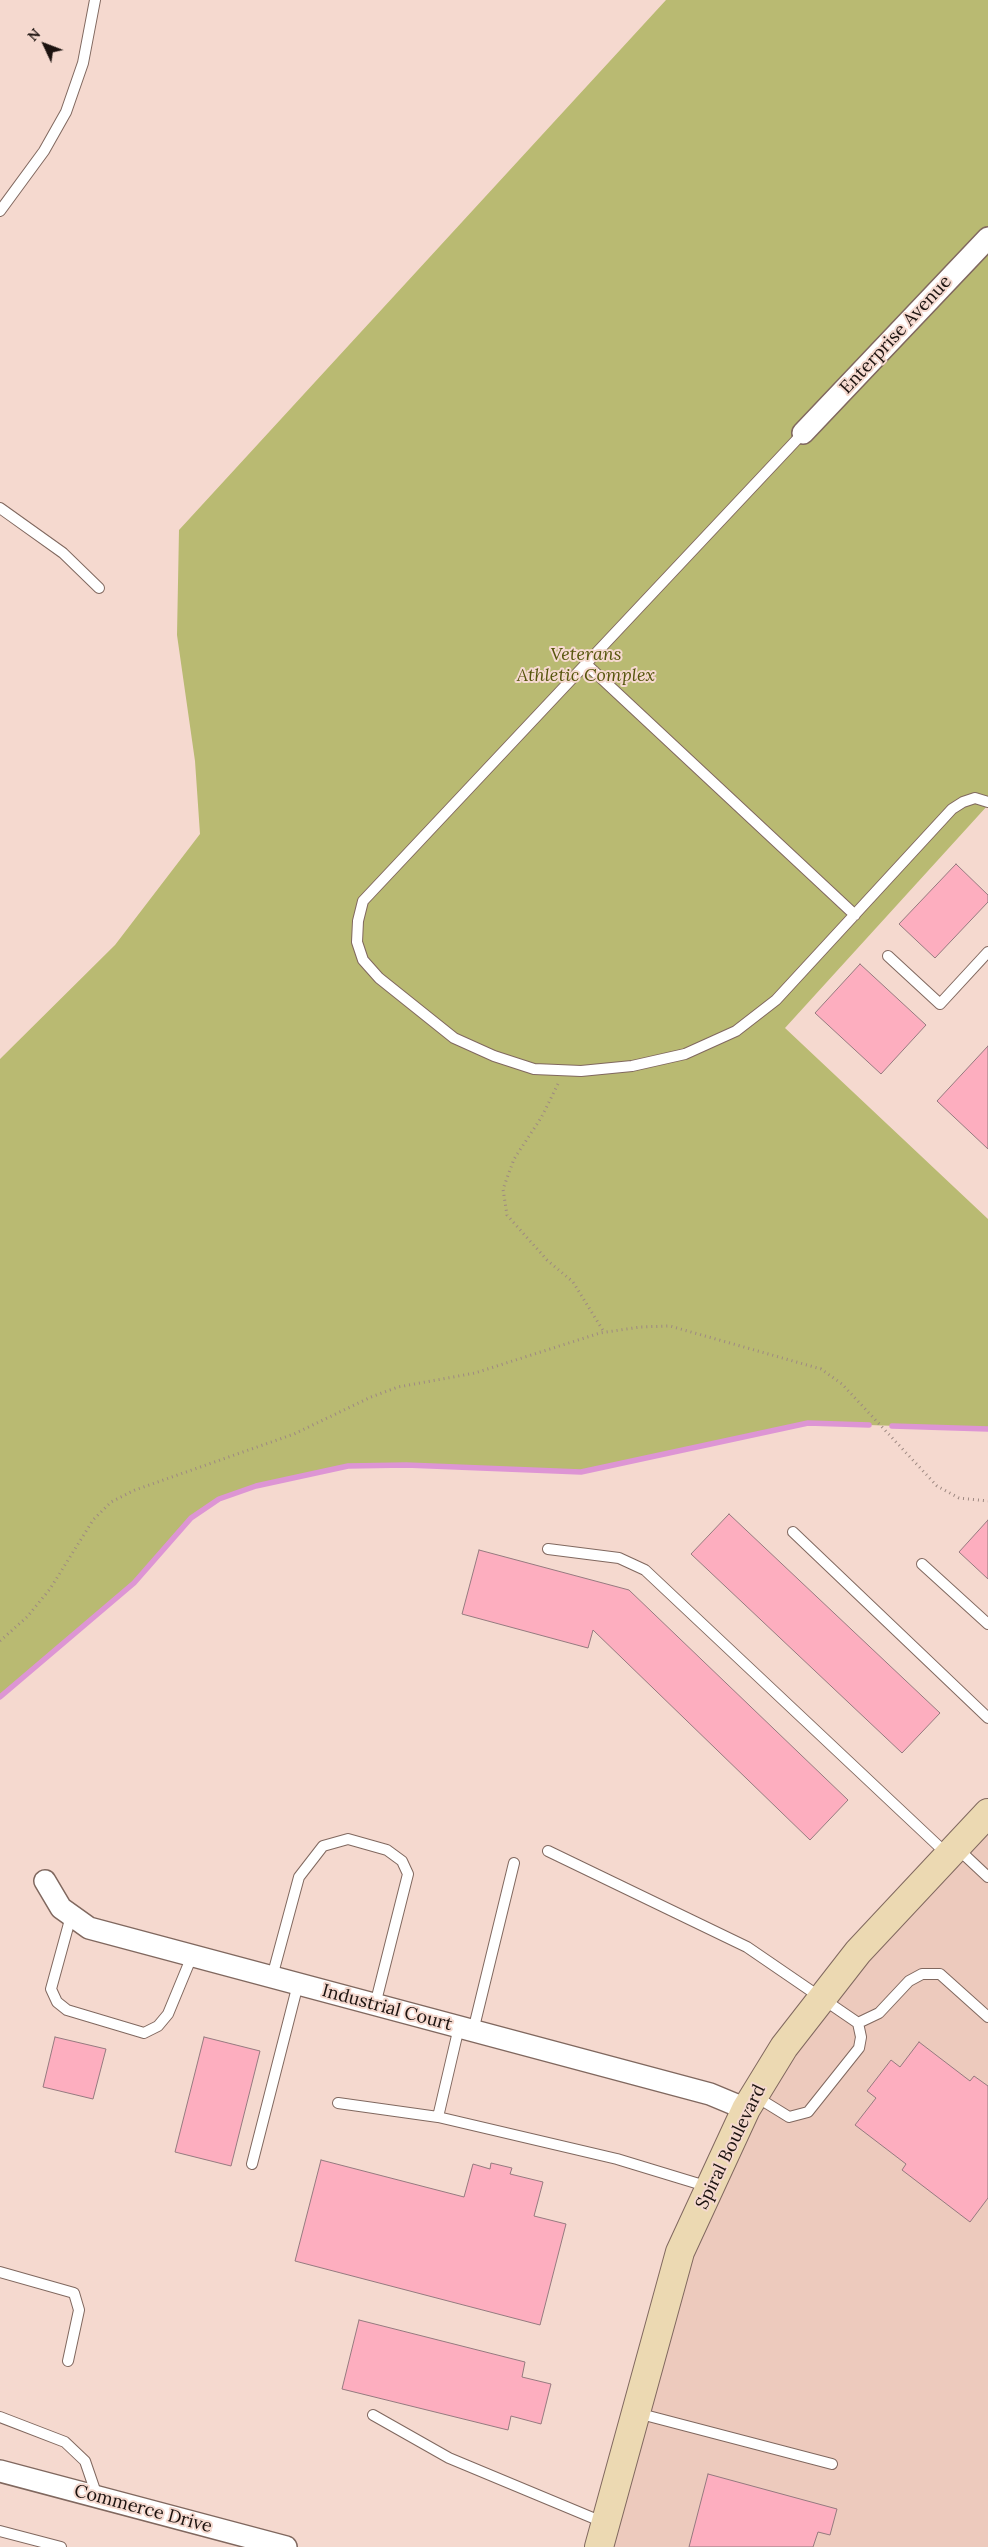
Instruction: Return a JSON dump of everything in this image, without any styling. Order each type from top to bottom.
[{"type":"street","name":"Enterprise Avenue","points":[[803,432],[988,238]]},
{"type":"street","name":"Spiral Boulevard","points":[[602,2535],[680,2252],[750,2102],[784,2047],[858,1952],[988,1813]]},
{"type":"street","name":"Industrial Court","points":[[44,1881],[62,1908],[88,1928],[710,2094],[750,2102]]},
{"type":"street","name":"Commerce Drive","points":[[0,2471],[286,2547]]},
{"type":"lane","points":[[0,211],[44,152],[66,112],[83,63],[95,0]]},
{"type":"lane","points":[[803,432],[363,901],[358,921],[357,942],[363,960],[386,984],[448,1033],[494,1056],[534,1069],[581,1071],[632,1066],[685,1054],[736,1031],[776,1000],[952,809],[974,798],[988,802]]},
{"type":"lane","points":[[0,508],[63,553],[99,588]]},
{"type":"lane","points":[[586,664],[855,915]]},
{"type":"lane","points":[[888,956],[940,1004],[988,952]]},
{"type":"lane","points":[[793,1532],[988,1718]]},
{"type":"lane","points":[[548,1549],[619,1558],[645,1570],[952,1851],[988,1877]]},
{"type":"lane","points":[[922,1564],[988,1624]]},
{"type":"lane","points":[[272,1977],[299,1877],[323,1846],[348,1839],[387,1850],[402,1861],[408,1874],[375,2005]]},
{"type":"lane","points":[[548,1851],[747,1947],[858,2024],[861,2037],[859,2048],[808,2112],[789,2117],[750,2102]]},
{"type":"lane","points":[[438,2117],[466,2029],[514,1862]]},
{"type":"lane","points":[[72,1916],[51,1989],[57,2002],[67,2010],[144,2033],[158,2026],[168,2014],[192,1956]]},
{"type":"lane","points":[[858,2024],[879,2013],[909,1981],[922,1974],[940,1974],[988,2017]]},
{"type":"lane","points":[[252,2164],[298,1984]]},
{"type":"lane","points":[[338,2103],[438,2117],[617,2159],[710,2187]]},
{"type":"lane","points":[[0,2272],[74,2293],[79,2310],[68,2361]]},
{"type":"lane","points":[[636,2413],[832,2464]]},
{"type":"lane","points":[[373,2415],[449,2458],[602,2535]]},
{"type":"lane","points":[[0,2417],[65,2442],[85,2461],[96,2496]]},
{"type":"lane","points":[[0,2532],[61,2547]]},
{"type":"path","points":[[564,1070],[541,1118],[514,1158],[503,1189],[507,1215],[547,1260],[573,1282],[604,1332]]},
{"type":"path","points":[[0,1641],[27,1617],[50,1589],[93,1520],[111,1502],[127,1494],[294,1434],[371,1397],[398,1387],[475,1373],[604,1332],[640,1326],[670,1326],[821,1369],[842,1384],[937,1486],[959,1498],[988,1500]]},
{"type":"shaded area","points":[[988,1813],[988,2547],[599,2547],[680,2252],[746,2109]]},
{"type":"green space","name":"Veterans Athletic Complex","points":[[666,0],[988,0],[988,805],[785,1028],[988,1219],[988,1429],[808,1423],[581,1472],[406,1465],[348,1466],[257,1486],[219,1499],[191,1518],[134,1583],[0,1697],[0,1059],[115,945],[200,834],[195,761],[177,635],[179,530]]},
{"type":"building","points":[[956,864],[988,895],[988,902],[935,958],[899,924]]},
{"type":"building","points":[[860,964],[926,1025],[881,1074],[815,1013]]},
{"type":"building","points":[[988,1046],[988,1149],[937,1101]]},
{"type":"building","points":[[729,1514],[940,1713],[902,1753],[691,1554]]},
{"type":"building","points":[[988,1520],[988,1579],[959,1552]]},
{"type":"building","points":[[479,1550],[629,1590],[848,1800],[810,1840],[593,1630],[588,1648],[462,1614]]},
{"type":"building","points":[[55,2037],[106,2049],[93,2099],[43,2087]]},
{"type":"building","points":[[204,2037],[260,2051],[231,2166],[175,2152]]},
{"type":"building","points":[[919,2042],[970,2081],[974,2076],[988,2086],[988,2198],[970,2222],[902,2170],[906,2164],[855,2125],[876,2098],[867,2091],[891,2060],[900,2067]]},
{"type":"building","points":[[321,2160],[464,2197],[473,2164],[490,2169],[491,2163],[512,2168],[510,2174],[543,2182],[534,2216],[566,2224],[540,2325],[295,2261]]},
{"type":"building","points":[[359,2320],[525,2362],[522,2377],[551,2384],[541,2424],[511,2416],[508,2430],[342,2389]]},
{"type":"building","points":[[708,2474],[837,2509],[830,2535],[818,2532],[813,2547],[689,2547]]},
{"type":"waterway","points":[[0,1697],[134,1583],[191,1518],[219,1499],[256,1486],[348,1466],[406,1465],[581,1472],[808,1423],[869,1425]]},
{"type":"waterway","points":[[892,1426],[988,1429]]}]
